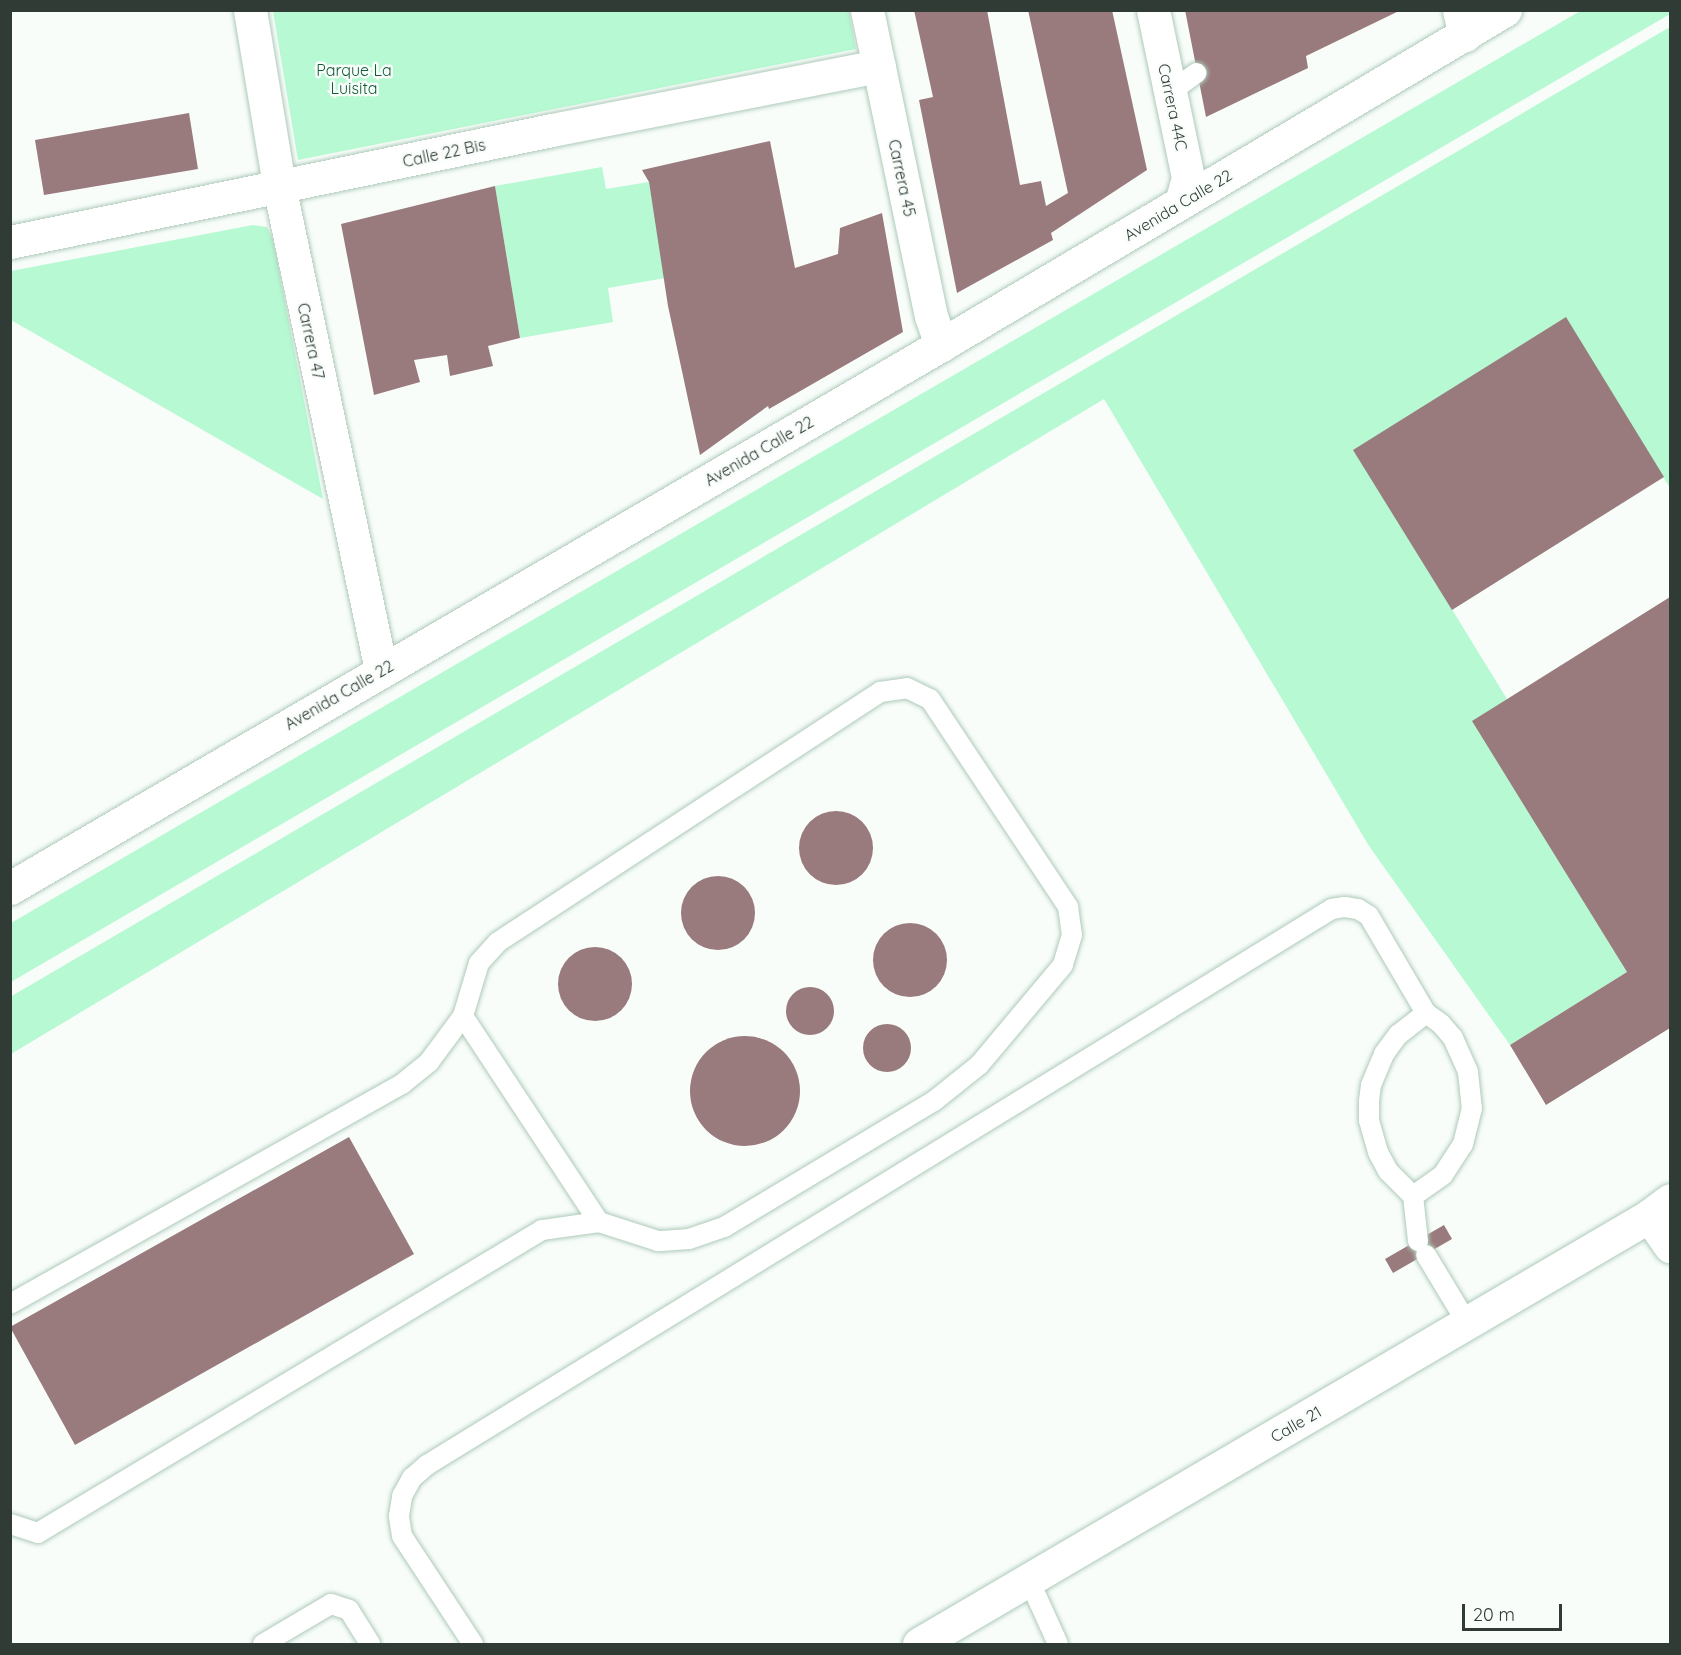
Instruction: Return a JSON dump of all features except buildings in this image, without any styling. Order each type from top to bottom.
[{"type":"street","name":"Carrera 47","points":[[250,10],[279,186],[381,670]]},
{"type":"street","name":"Carrera 45","points":[[867,10],[931,316],[941,345]]},
{"type":"street","name":"Carrera 44C","points":[[1153,10],[1188,178],[1181,202]]},
{"type":"street","name":"Avenida Calle 22","points":[[10,888],[941,345],[1181,202],[1462,23],[1505,10]]},
{"type":"street","name":"Calle 22 Bis","points":[[10,242],[879,66]]},
{"type":"street","points":[[1660,1208],[1671,1246]]},
{"type":"street","name":"Calle 21","points":[[919,1644],[1660,1208]]},
{"type":"lane","points":[[1169,93],[1197,73]]},
{"type":"lane","points":[[10,1304],[402,1084],[429,1062],[464,1016],[479,963],[498,942],[880,692],[907,688],[930,699],[1068,907],[1072,935],[1063,965],[980,1065],[934,1101],[724,1227],[689,1239],[658,1241],[598,1222],[542,1230],[38,1533],[10,1524]]},
{"type":"lane","points":[[473,1644],[402,1536],[399,1516],[402,1496],[412,1478],[427,1465],[1332,909],[1345,906],[1358,909],[1369,916],[1426,1013],[1441,1024],[1463,1057],[1472,1090],[1469,1126],[1454,1160],[1443,1175],[1413,1196]]},
{"type":"lane","points":[[1426,1013],[1398,1035],[1384,1053],[1371,1085],[1369,1120],[1378,1152],[1388,1171],[1413,1196],[1422,1248],[1467,1323]]},
{"type":"lane","points":[[464,1016],[598,1222]]},
{"type":"lane","points":[[1029,1580],[1058,1644]]},
{"type":"lane","points":[[267,1644],[331,1604],[349,1610],[370,1644]]},
{"type":"green space","points":[[1582,10],[1670,10],[1670,14],[11,982],[11,923]]},
{"type":"green space","name":"Parque La Luisita","points":[[273,11],[849,11],[856,49],[298,160]]},
{"type":"green space","points":[[1670,27],[1670,488],[1565,318],[1354,450],[1507,699],[1473,721],[1627,972],[1510,1045],[1369,846],[1104,399],[11,1054],[10,997]]},
{"type":"green space","points":[[602,167],[606,189],[649,182],[665,278],[608,288],[613,322],[520,338],[495,186]]},
{"type":"green space","points":[[253,225],[267,227],[273,240],[323,499],[11,320],[11,271]]}]
